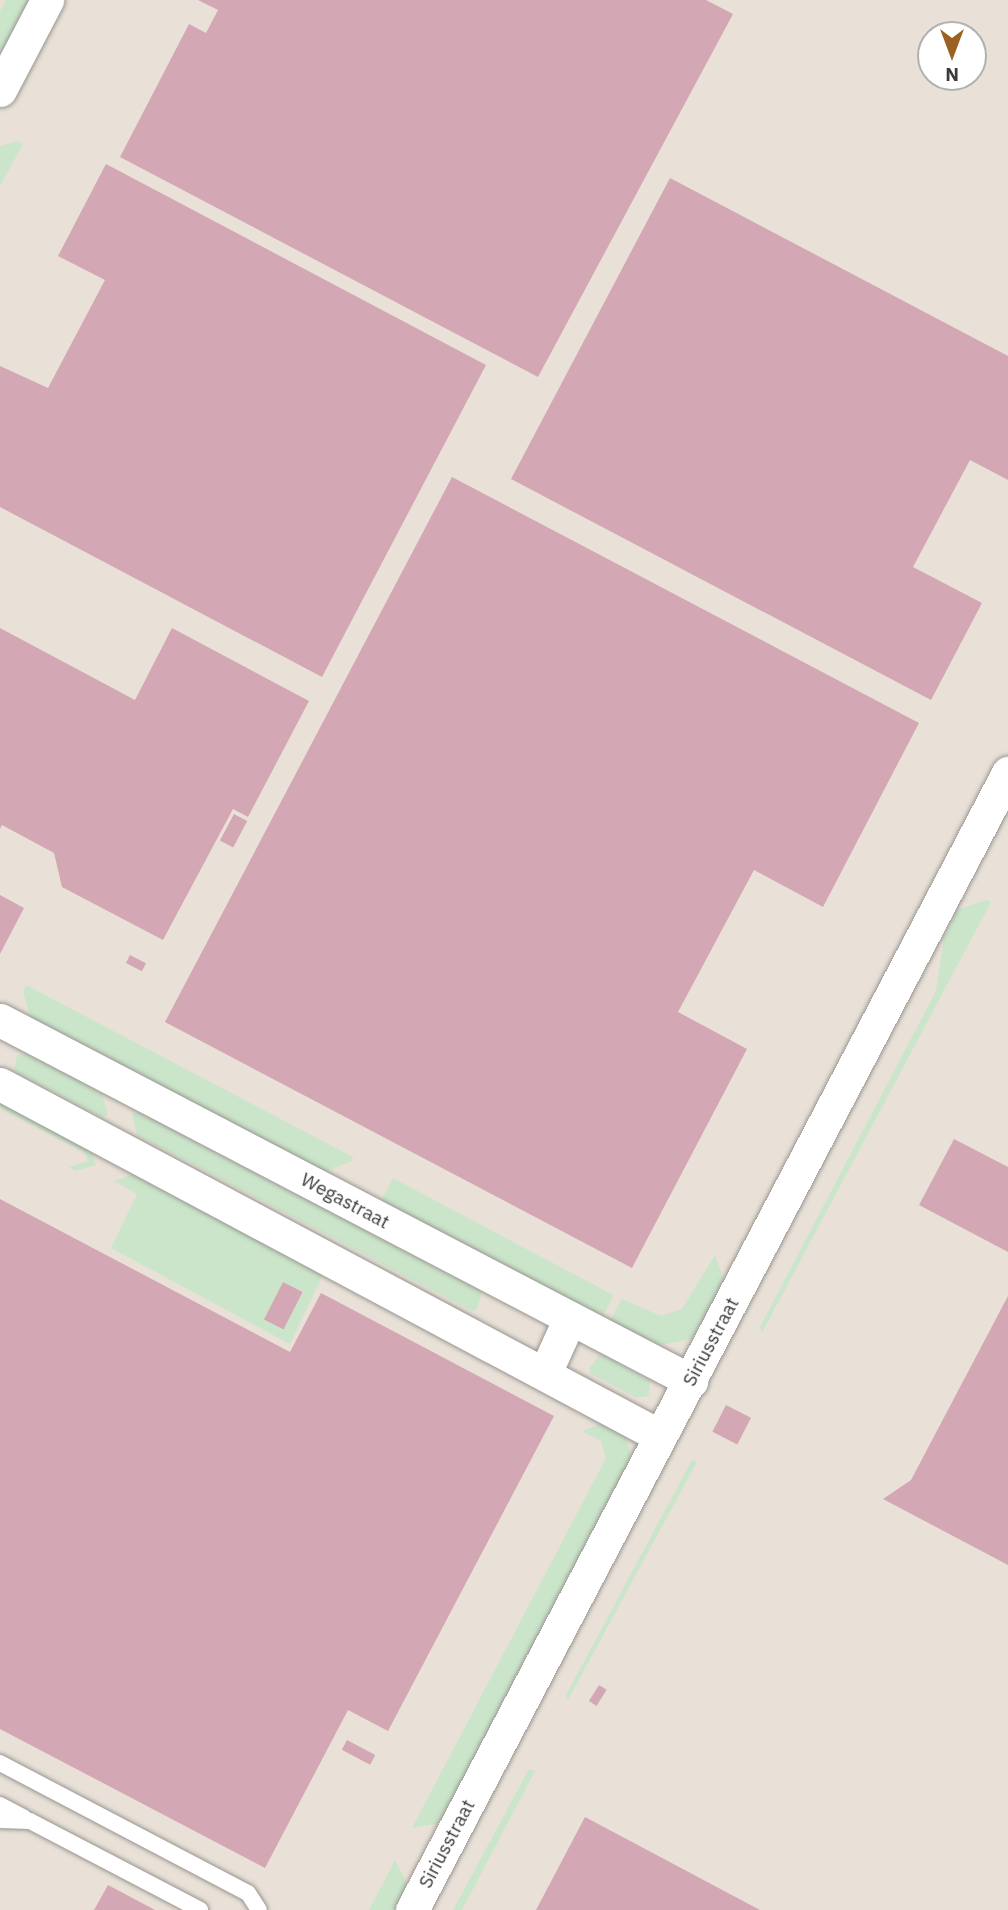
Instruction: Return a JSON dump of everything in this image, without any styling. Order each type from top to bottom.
[{"type":"street","points":[[0,90],[47,0]]},
{"type":"street","name":"Siriusstraat","points":[[412,1910],[1008,773]]},
{"type":"street","name":"Wegastraat","points":[[0,1020],[691,1381]]},
{"type":"street","points":[[0,1084],[660,1436]]},
{"type":"street","points":[[545,1373],[570,1318]]},
{"type":"lane","points":[[0,1763],[248,1893],[259,1910]]},
{"type":"lane","points":[[0,1805],[200,1910]]},
{"type":"lane","points":[[0,1820],[30,1821]]},
{"type":"shaded area","points":[[0,0],[1008,0],[1008,1910],[0,1910]]},
{"type":"green space","points":[[6,0],[32,0],[0,55],[0,11]]},
{"type":"green space","points":[[17,141],[23,144],[0,186],[0,146]]},
{"type":"green space","points":[[986,900],[991,902],[762,1333],[760,1327],[936,991],[944,937],[957,910]]},
{"type":"green space","points":[[26,985],[353,1157],[352,1161],[325,1172],[31,1020],[23,992]]},
{"type":"green space","points":[[27,1054],[102,1094],[108,1115],[102,1117],[14,1071],[17,1055]]},
{"type":"green space","points":[[0,1099],[90,1146],[96,1165],[76,1171],[69,1167],[88,1161],[85,1153],[0,1108]]},
{"type":"green space","points":[[138,1112],[482,1292],[477,1309],[472,1311],[137,1135],[132,1114]]},
{"type":"green space","points":[[140,1172],[325,1270],[290,1344],[111,1248],[137,1194],[114,1181]],"holes":[[[283,1282],[303,1292],[283,1330],[264,1319]]]},
{"type":"green space","points":[[393,1178],[614,1295],[598,1325],[377,1208]]},
{"type":"green space","points":[[715,1255],[725,1283],[692,1339],[659,1345],[609,1323],[622,1299],[661,1316],[682,1309]]},
{"type":"green space","points":[[601,1354],[650,1381],[649,1396],[637,1398],[591,1374],[589,1368]]},
{"type":"green space","points":[[611,1420],[624,1431],[632,1458],[440,1823],[412,1828],[606,1458],[601,1441],[582,1431]]},
{"type":"green space","points":[[692,1460],[697,1462],[568,1700],[566,1695]]},
{"type":"green space","points":[[529,1769],[535,1771],[462,1910],[453,1910]]},
{"type":"green space","points":[[395,1860],[408,1885],[405,1892],[395,1910],[369,1910]]},
{"type":"building","points":[[198,0],[706,0],[733,14],[538,377],[120,157],[189,24],[206,33],[218,10]]},
{"type":"building","points":[[106,164],[486,365],[322,677],[0,507],[0,366],[48,388],[105,280],[58,256]]},
{"type":"building","points":[[670,178],[1008,356],[1008,480],[970,460],[913,567],[982,603],[931,700],[511,479]]},
{"type":"building","points":[[452,477],[919,723],[823,907],[754,870],[678,1012],[747,1049],[632,1268],[165,1022]]},
{"type":"building","points":[[0,628],[135,700],[172,628],[309,701],[248,817],[233,809],[163,940],[62,887],[54,853],[2,825],[0,829]]},
{"type":"building","points":[[234,814],[247,821],[233,848],[220,840]]},
{"type":"building","points":[[0,895],[24,908],[0,954]]},
{"type":"building","points":[[130,955],[146,963],[142,971],[126,963]]},
{"type":"building","points":[[954,1139],[1008,1167],[1008,1252],[919,1205]]},
{"type":"building","points":[[0,1199],[290,1352],[321,1293],[554,1416],[388,1731],[348,1710],[265,1868],[0,1729]]},
{"type":"building","points":[[283,1282],[303,1292],[284,1329],[264,1319]]},
{"type":"building","points":[[1008,1296],[1008,1565],[883,1499],[911,1480]]},
{"type":"building","points":[[726,1405],[751,1418],[737,1444],[712,1432]]},
{"type":"building","points":[[599,1685],[607,1690],[597,1706],[589,1701]]},
{"type":"building","points":[[347,1740],[375,1755],[370,1765],[342,1750]]},
{"type":"building","points":[[585,1817],[760,1910],[536,1910]]},
{"type":"building","points":[[108,1885],[155,1910],[94,1910]]}]
